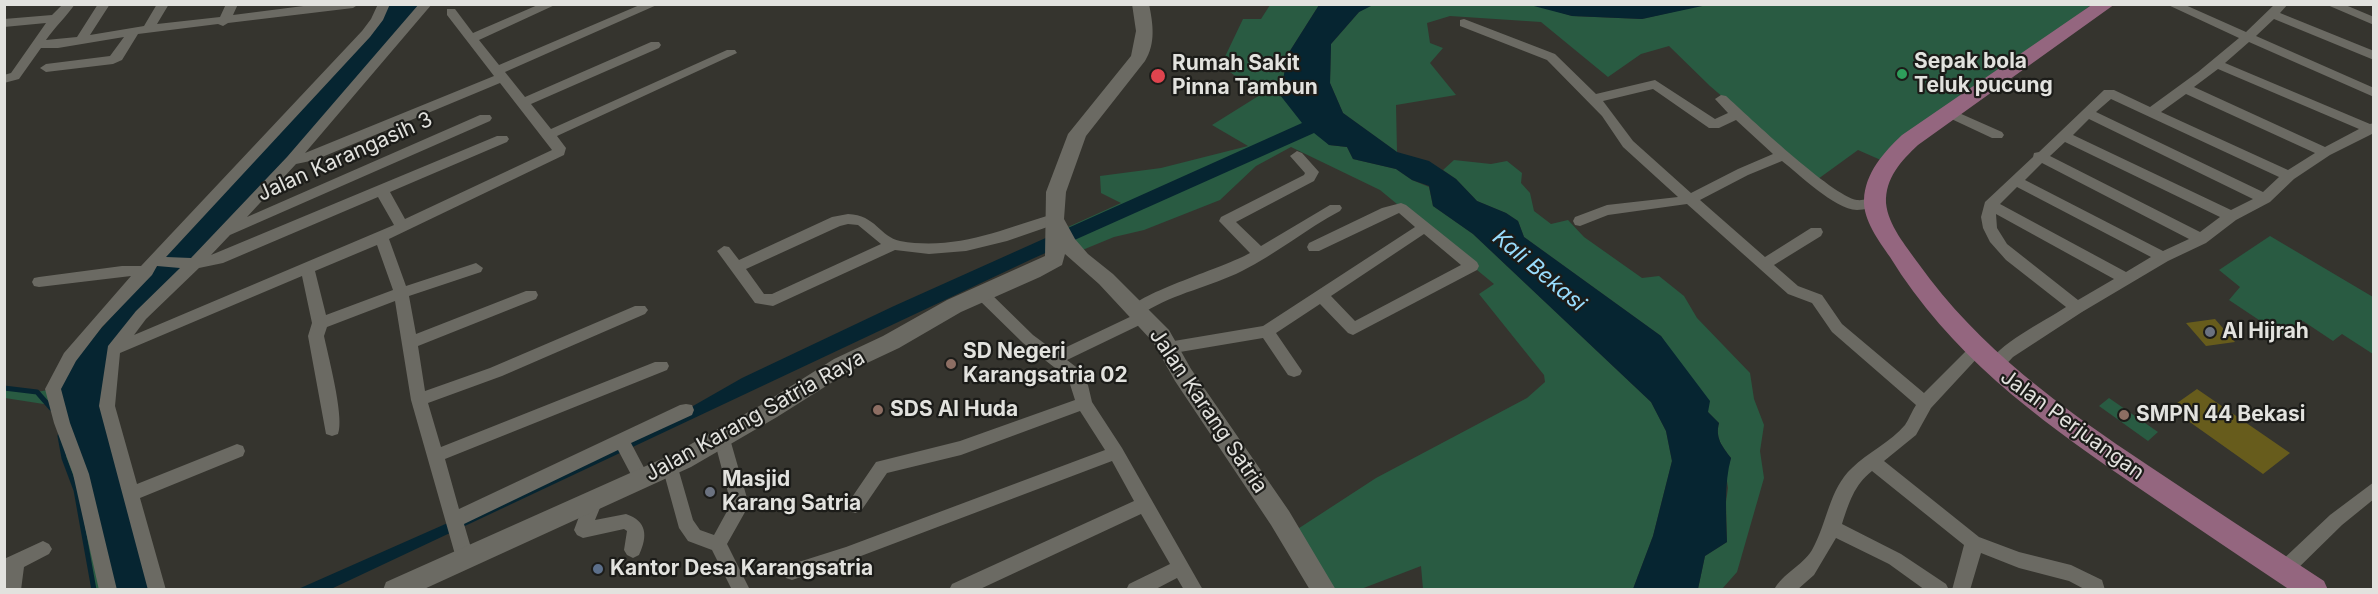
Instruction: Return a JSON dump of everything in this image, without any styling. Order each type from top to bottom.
[{"type":"main road","points":[[1875,202],[1880,174],[1886,163],[1910,140],[2106,4]]},
{"type":"main road","name":"Jalan Perjuangan","points":[[1875,202],[1889,239],[1915,279],[1936,307],[1993,368],[2051,415],[2284,570],[2306,588]]},
{"type":"street","points":[[4,23],[55,18],[62,14],[69,4]]},
{"type":"street","points":[[81,40],[104,4]]},
{"type":"street","points":[[148,29],[163,4]]},
{"type":"street","points":[[223,22],[232,4]]},
{"type":"street","points":[[38,44],[58,44],[148,29],[223,22],[294,8],[353,4]]},
{"type":"street","points":[[108,590],[81,474],[62,423],[53,388],[76,349],[366,34],[377,20],[384,4]]},
{"type":"street","points":[[157,590],[107,406],[113,350],[141,315],[194,264],[292,160],[426,4]]},
{"type":"street","points":[[471,39],[529,9],[551,4]]},
{"type":"street","points":[[292,160],[303,160],[320,153],[653,4]]},
{"type":"street","points":[[981,293],[1033,272],[1055,260],[1056,192],[1077,134],[1139,57],[1145,45],[1146,34],[1140,4]]},
{"type":"street","points":[[2172,4],[2373,93]]},
{"type":"street","points":[[2331,4],[2373,21]]},
{"type":"street","points":[[2151,112],[2187,89],[2278,9],[2373,56]]},
{"type":"street","points":[[113,350],[381,237],[554,157],[559,152],[559,148],[451,12]]},
{"type":"street","points":[[4,79],[15,76],[55,18]]},
{"type":"street","points":[[1464,23],[1544,53],[1607,113],[1628,144],[1796,293],[1817,298],[1837,328],[1925,403]]},
{"type":"street","points":[[45,68],[113,60],[118,57],[133,32]]},
{"type":"street","points":[[522,103],[655,45]]},
{"type":"street","points":[[548,135],[731,53]]},
{"type":"street","points":[[2217,64],[2372,128]]},
{"type":"street","points":[[1594,99],[1655,84],[1714,125],[1737,114]]},
{"type":"street","points":[[2187,89],[2325,152]]},
{"type":"street","points":[[2077,308],[2005,250],[1991,231],[1986,217],[1989,205],[2109,93],[2289,176]]},
{"type":"street","points":[[1721,99],[1815,181],[1851,204],[1875,202]]},
{"type":"street","points":[[1950,113],[1997,135]]},
{"type":"street","points":[[2086,113],[2265,199]]},
{"type":"street","name":"Jalan Karangasih 3","points":[[222,233],[485,118]]},
{"type":"street","points":[[1993,368],[2007,353],[2077,308],[2125,278],[2201,239],[2231,216],[2265,199],[2289,176],[2325,152],[2372,128]]},
{"type":"street","points":[[2062,135],[2231,216]]},
{"type":"street","points":[[39,282],[151,266],[194,264],[218,259],[502,139]]},
{"type":"street","points":[[1580,221],[1623,206],[1690,199],[1714,189],[1754,166],[1784,155]]},
{"type":"street","points":[[1260,255],[1226,221],[1309,178],[1312,172],[1297,156]]},
{"type":"street","points":[[2039,156],[2201,239]]},
{"type":"street","points":[[382,164],[402,226]]},
{"type":"street","points":[[2015,180],[2163,257]]},
{"type":"street","points":[[1989,205],[2125,278]]},
{"type":"street","points":[[1055,359],[1140,314],[1154,298],[1233,269],[1260,255],[1308,221],[1335,208]]},
{"type":"street","points":[[1314,247],[1388,211],[1401,208],[1472,266],[1353,329],[1321,295]]},
{"type":"street","points":[[737,267],[837,221],[853,217],[863,221],[893,244],[925,250],[956,248],[1013,234],[1054,219]]},
{"type":"street","name":"Jalan Karang Satria","points":[[1054,219],[1068,244],[1081,259],[1106,279],[1161,336],[1183,375],[1290,534],[1324,590]]},
{"type":"street","points":[[1168,348],[1267,331],[1425,227]]},
{"type":"street","points":[[1764,264],[1816,232]]},
{"type":"street","points":[[381,237],[401,293],[419,400],[465,558]]},
{"type":"street","points":[[724,251],[760,299],[765,301],[773,300],[893,244]]},
{"type":"street","points":[[981,293],[1081,259]]},
{"type":"street","points":[[307,268],[320,323],[316,336],[331,412],[332,429]]},
{"type":"street","points":[[320,323],[476,268]]},
{"type":"street","points":[[981,293],[1028,339],[1074,374],[1080,385],[1084,403],[1116,453],[1194,590]]},
{"type":"street","name":"Jalan Karang Satria Raya","points":[[395,590],[670,466],[722,439],[842,365],[891,342],[981,293]]},
{"type":"street","points":[[410,343],[531,295]]},
{"type":"street","points":[[419,400],[496,372],[640,310]]},
{"type":"street","points":[[1267,331],[1294,371]]},
{"type":"street","points":[[1784,590],[1808,569],[1832,528],[1843,493],[1856,474],[1910,430],[1925,403],[1976,350]]},
{"type":"street","points":[[435,456],[661,366]]},
{"type":"street","points":[[855,506],[882,467],[961,448],[1084,403]]},
{"type":"street","points":[[454,520],[686,410]]},
{"type":"street","points":[[718,544],[740,505],[722,439]]},
{"type":"street","points":[[621,440],[642,479]]},
{"type":"street","points":[[131,494],[237,451]]},
{"type":"street","points":[[792,572],[847,554],[1116,453]]},
{"type":"street","points":[[1871,460],[1973,542],[2023,561],[2074,574],[2099,588]]},
{"type":"street","points":[[670,466],[685,523],[694,536],[718,544],[741,590]]},
{"type":"street","points":[[2284,570],[2336,520],[2373,489]]},
{"type":"street","points":[[595,498],[583,530],[626,521],[636,528],[633,550]]},
{"type":"street","points":[[958,590],[1145,504]]},
{"type":"street","points":[[1832,528],[1895,559],[1940,590]]},
{"type":"street","points":[[1961,590],[1972,554],[1973,542]]},
{"type":"street","points":[[12,590],[10,565],[43,549]]},
{"type":"street","points":[[1135,590],[1181,567]]},
{"type":"green space","points":[[1707,4],[2091,5],[1883,161],[1858,150],[1818,179],[1710,86],[1669,46],[1641,54],[1608,77],[1541,22],[1450,16],[1427,23],[1430,43],[1443,48],[1430,63],[1456,95],[1396,105],[1397,152],[1343,113],[1330,83],[1331,44],[1359,12],[1371,5],[1535,5],[1572,16],[1642,19]]},
{"type":"green space","points":[[1270,5],[1319,5],[1288,54],[1280,95],[1329,145],[1347,147],[1353,159],[1396,169],[1412,180],[1429,187],[1433,206],[1473,234],[1651,402],[1666,431],[1672,461],[1653,536],[1633,589],[1423,589],[1421,566],[1361,589],[1324,589],[1290,534],[1376,478],[1527,398],[1545,382],[1544,375],[1479,294],[1494,284],[1380,190],[1291,147],[1256,166],[1220,200],[1144,230],[1114,237],[1080,251],[1068,227],[1121,203],[1101,193],[1100,176],[1161,168],[1248,146],[1212,125],[1260,95],[1221,65],[1243,19],[1261,19]]},
{"type":"green space","points":[[1454,160],[1491,164],[1507,161],[1522,173],[1521,183],[1530,193],[1534,211],[1551,224],[1568,220],[1584,237],[1642,278],[1659,276],[1684,296],[1697,318],[1750,373],[1754,399],[1764,425],[1760,451],[1764,478],[1737,572],[1722,589],[1698,589],[1705,556],[1727,542],[1726,474],[1731,458],[1719,438],[1719,423],[1708,412],[1661,336],[1524,237],[1518,221],[1506,213],[1477,201],[1456,179],[1443,170]]},
{"type":"green space","points":[[2270,236],[2373,297],[2373,354],[2342,334],[2333,341],[2303,321],[2283,336],[2229,300],[2240,287],[2219,270]]},
{"type":"green space","points":[[5,388],[37,392],[53,389],[108,589],[94,589],[76,490],[64,458],[56,417],[50,405],[5,398]]},
{"type":"green space","points":[[2109,398],[2158,432],[2148,441],[2099,406]]},
{"type":"water","points":[[1707,4],[1642,19],[1572,16],[1530,5]]},
{"type":"water","points":[[384,5],[426,5],[113,350],[107,406],[157,589],[108,589],[62,423],[60,374],[341,62]]},
{"type":"water","name":"Kali Bekasi","points":[[1319,5],[1373,5],[1359,12],[1331,44],[1330,83],[1343,113],[1397,152],[1429,161],[1456,179],[1477,201],[1506,213],[1518,221],[1524,237],[1661,336],[1710,401],[1708,412],[1719,423],[1719,438],[1731,458],[1726,488],[1727,542],[1705,556],[1698,589],[1633,589],[1653,536],[1672,461],[1666,431],[1651,402],[1473,234],[1433,206],[1429,186],[1412,180],[1396,169],[1353,159],[1347,147],[1329,145],[1314,133],[1032,259],[331,589],[296,590],[459,518],[686,410],[742,378],[894,306],[1302,123],[1280,95],[1288,54]]},
{"type":"building","name":"Al Hijrah","points":[[2215,319],[2235,342],[2206,346],[2186,323]]},
{"type":"building","points":[[2197,389],[2290,453],[2263,474],[2170,408]]},
{"type":"waterway","points":[[4,388],[37,392],[51,408]]},
{"type":"waterway","points":[[60,436],[64,458],[76,490],[94,590]]},
{"type":"place","name":"Sepak bola Teluk pucung","points":[[1902,74]]},
{"type":"place","name":"Rumah Sakit Pinna Tambun","points":[[1158,76]]},
{"type":"place","name":"Al Hijrah","points":[[2210,332]]},
{"type":"place","name":"SD Negeri Karangsatria 02","points":[[951,364]]},
{"type":"place","name":"SDS Al Huda","points":[[878,410]]},
{"type":"place","name":"SMPN 44 Bekasi","points":[[2124,415]]},
{"type":"place","name":"Masjid Karang Satria","points":[[710,492]]},
{"type":"place","name":"Kantor Desa Karangsatria","points":[[598,569]]}]
